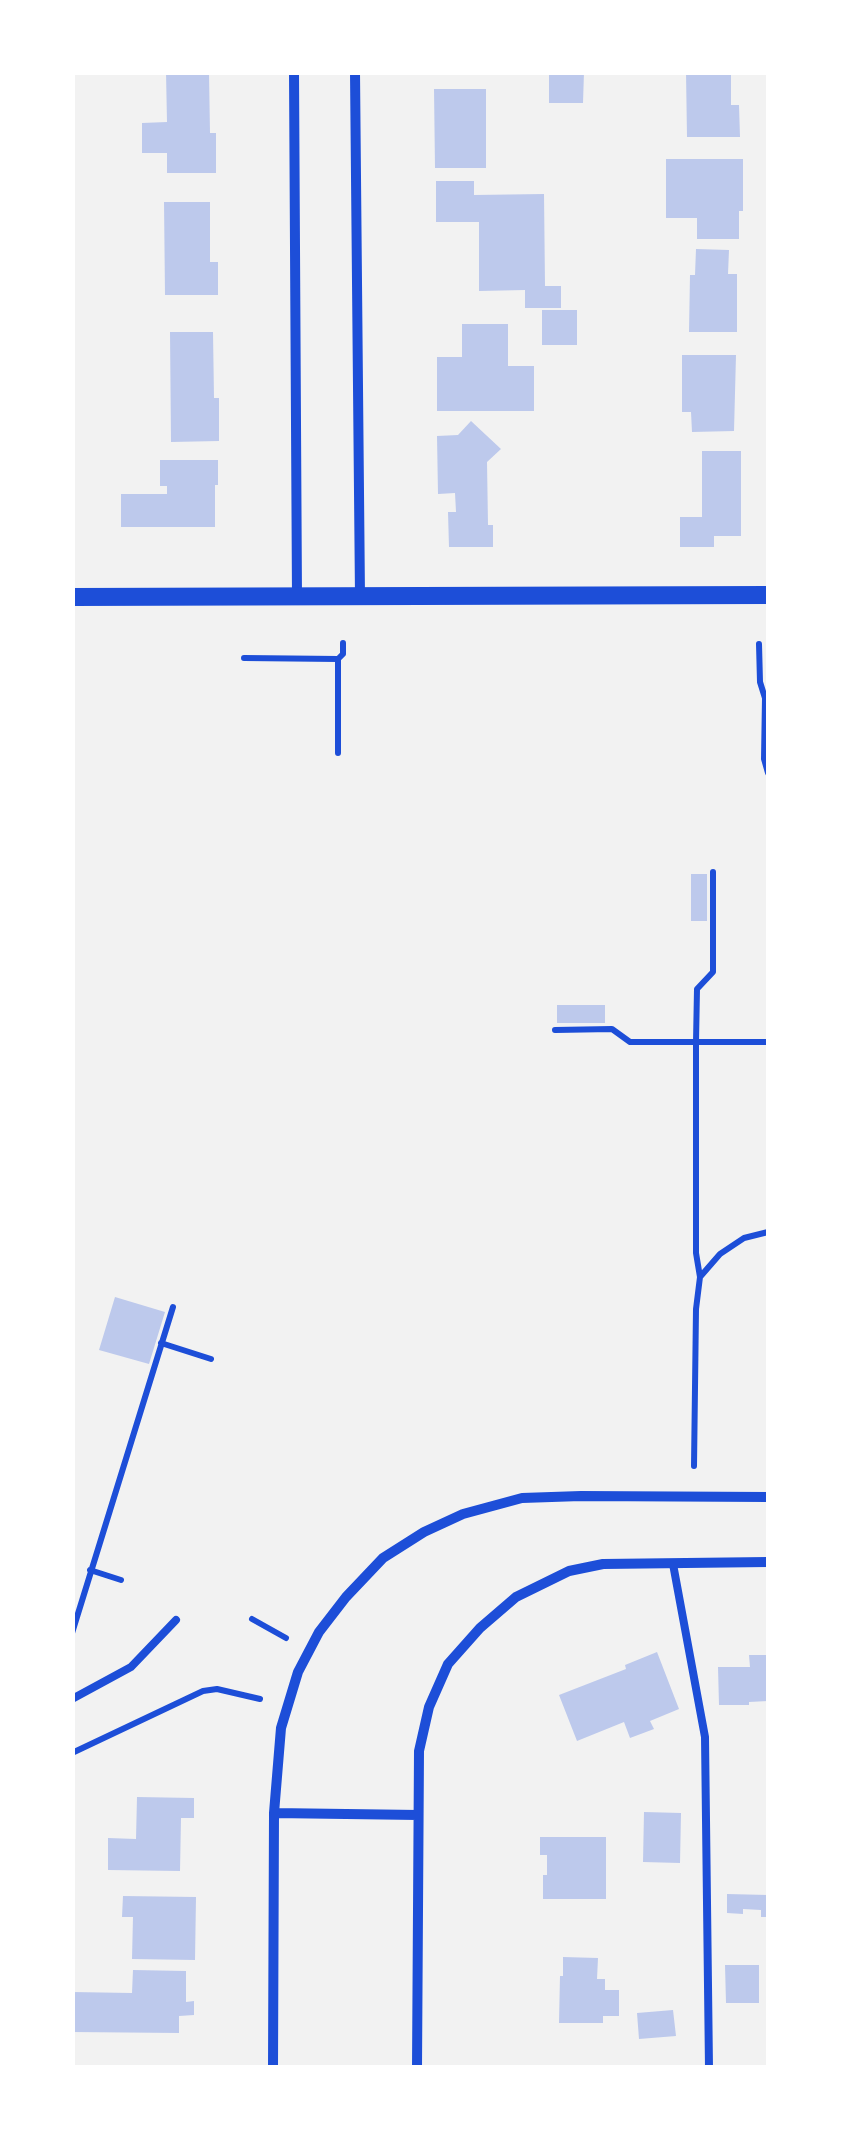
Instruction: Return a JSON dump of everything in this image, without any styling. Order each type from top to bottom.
[{"type":"street","points":[[294,72],[297,598]]},
{"type":"street","points":[[355,72],[360,598]]},
{"type":"street","points":[[72,598],[768,595]]},
{"type":"street","points":[[273,2068],[274,1813],[282,1728],[298,1672],[319,1632],[346,1597],[383,1558],[424,1532],[463,1514],[522,1498],[768,1497]]},
{"type":"street","points":[[417,2068],[420,1750],[429,1707],[448,1664],[480,1628],[516,1597],[570,1571],[603,1564],[768,1562]]},
{"type":"street","points":[[274,1813],[418,1815]]},
{"type":"lane","points":[[674,1564],[705,1737],[709,2068]]},
{"type":"lane","points":[[72,1699],[131,1667],[176,1620]]},
{"type":"path","points":[[244,658],[338,658],[343,654],[343,643]]},
{"type":"path","points":[[760,644],[760,682],[765,698],[764,759],[768,772]]},
{"type":"path","points":[[338,658],[338,752]]},
{"type":"path","points":[[694,1466],[696,1308],[700,1277],[696,1253],[696,1042],[698,989],[714,972],[714,872]]},
{"type":"path","points":[[555,1030],[612,1029],[630,1042],[768,1042]]},
{"type":"path","points":[[700,1277],[720,1254],[744,1238],[768,1232]]},
{"type":"path","points":[[72,1634],[172,1308]]},
{"type":"path","points":[[162,1344],[211,1360]]},
{"type":"path","points":[[90,1570],[121,1580]]},
{"type":"path","points":[[252,1620],[286,1638]]},
{"type":"path","points":[[72,1753],[203,1691],[218,1689],[260,1698]]},
{"type":"building","points":[[166,72],[209,72],[210,133],[216,133],[216,173],[167,173],[167,153],[142,153],[142,123],[167,122]]},
{"type":"building","points":[[549,72],[584,72],[583,103],[549,103]]},
{"type":"building","points":[[686,72],[731,72],[731,105],[739,105],[740,137],[687,137]]},
{"type":"building","points":[[434,89],[486,89],[486,168],[435,168]]},
{"type":"building","points":[[666,159],[743,159],[739,239],[697,239],[697,218],[666,218]]},
{"type":"building","points":[[436,181],[474,181],[474,195],[544,194],[545,286],[561,286],[561,308],[525,308],[525,290],[479,291],[479,222],[436,222]]},
{"type":"building","points":[[164,202],[210,202],[210,262],[218,262],[218,295],[165,295]]},
{"type":"building","points":[[696,249],[729,250],[728,274],[737,274],[737,332],[689,332],[690,275],[695,275]]},
{"type":"building","points":[[542,310],[577,310],[577,345],[542,345]]},
{"type":"building","points":[[462,324],[508,324],[508,366],[534,366],[534,411],[437,411],[437,357],[462,357]]},
{"type":"building","points":[[170,332],[213,332],[219,441],[171,442]]},
{"type":"building","points":[[682,355],[736,355],[734,431],[692,432],[691,412],[682,412]]},
{"type":"building","points":[[471,421],[501,449],[487,462],[488,525],[493,525],[493,547],[449,547],[448,512],[456,512],[455,493],[438,494],[437,436],[458,435]]},
{"type":"building","points":[[702,451],[741,451],[741,536],[714,536],[714,547],[680,547],[680,517],[702,517]]},
{"type":"building","points":[[160,460],[218,460],[215,527],[121,527],[121,494],[167,494],[167,486],[160,486]]},
{"type":"building","points":[[691,874],[707,874],[707,921],[691,921]]},
{"type":"building","points":[[557,1005],[605,1005],[605,1023],[557,1023]]},
{"type":"building","points":[[115,1297],[165,1312],[149,1364],[99,1350]]},
{"type":"building","points":[[657,1652],[679,1709],[650,1721],[654,1729],[630,1738],[624,1722],[577,1741],[559,1695],[626,1669],[625,1665]]},
{"type":"building","points":[[749,1655],[768,1655],[768,1701],[719,1705],[718,1667],[750,1667]]},
{"type":"building","points":[[137,1797],[194,1798],[194,1818],[181,1818],[180,1871],[108,1870],[108,1838],[136,1839]]},
{"type":"building","points":[[644,1812],[681,1813],[680,1863],[643,1862]]},
{"type":"building","points":[[540,1837],[606,1837],[606,1899],[543,1899],[547,1855],[540,1855]]},
{"type":"building","points":[[727,1894],[768,1895],[768,1917],[761,1917],[761,1910],[727,1913]]},
{"type":"building","points":[[123,1896],[196,1897],[195,1960],[132,1959],[133,1917],[122,1917]]},
{"type":"building","points":[[563,1957],[598,1958],[597,1979],[605,1979],[605,1990],[619,1990],[619,2016],[603,2016],[603,2023],[559,2023]]},
{"type":"building","points":[[725,1965],[759,1965],[759,2003],[726,2003]]},
{"type":"building","points":[[133,1970],[186,1971],[186,2002],[194,2001],[194,2015],[179,2016],[179,2033],[72,2032],[72,1992],[132,1993]]},
{"type":"building","points":[[673,2010],[676,2036],[639,2039],[637,2013]]}]
